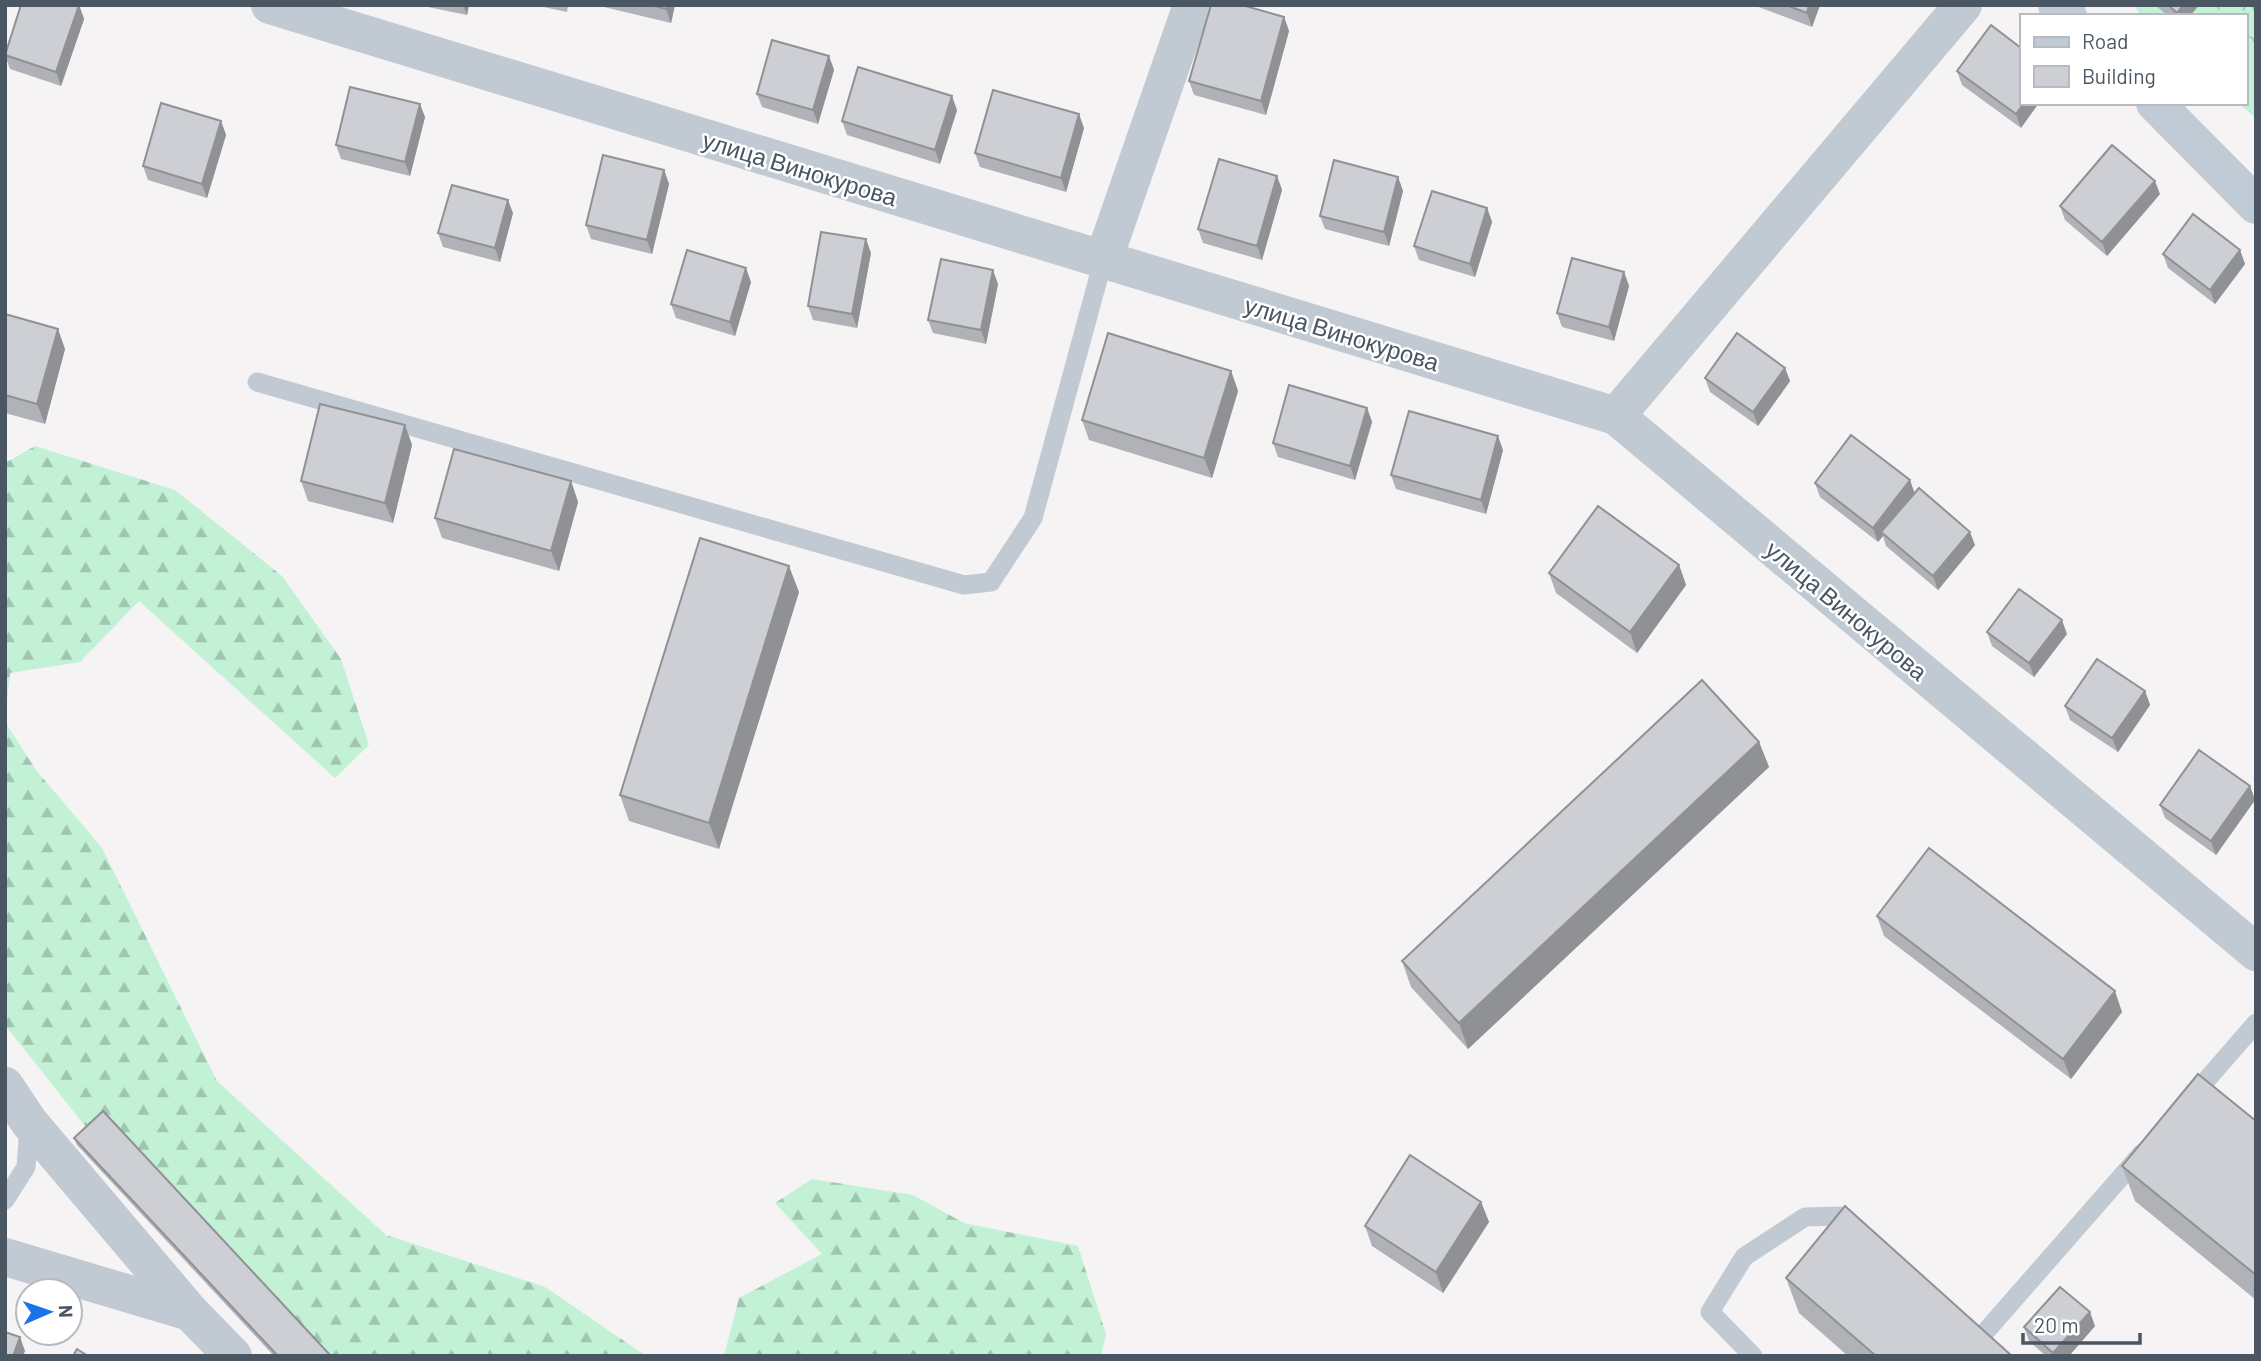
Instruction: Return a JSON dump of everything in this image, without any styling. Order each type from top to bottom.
[{"type":"street","name":"улица Винокурова","points":[[270,5],[1616,416],[2256,952]]},
{"type":"street","points":[[1103,261],[1192,5]]},
{"type":"street","points":[[1616,416],[1963,5]]},
{"type":"street","points":[[2157,105],[2256,205]]},
{"type":"street","points":[[5,1086],[29,1122],[190,1312],[233,1356]]},
{"type":"street","points":[[5,1257],[190,1312]]},
{"type":"lane","points":[[257,382],[964,586],[991,582],[1033,518],[1103,261]]},
{"type":"lane","points":[[2173,1118],[2256,1023]]},
{"type":"lane","points":[[5,1200],[26,1167],[29,1122]]},
{"type":"lane","points":[[1960,1321],[1985,1343],[2155,1139]]},
{"type":"lane","points":[[1753,1356],[1710,1312],[1744,1257],[1805,1217],[1841,1216],[1871,1242]]},
{"type":"green space","points":[[2134,5],[2214,5],[2223,14],[2140,14]]},
{"type":"green space","points":[[2214,5],[2256,5],[2256,45],[2247,37],[2247,14],[2223,14]]},
{"type":"green space","points":[[2247,37],[2256,45],[2256,118],[2240,105],[2247,105]]},
{"type":"green space","points":[[35,446],[175,490],[282,576],[341,659],[369,745],[335,778],[139,601],[80,662],[10,673],[5,720],[5,463]]},
{"type":"green space","points":[[5,722],[36,770],[102,848],[217,1081],[386,1235],[545,1287],[646,1356],[327,1356],[105,1119],[85,1126],[5,1025]]},
{"type":"green space","points":[[812,1179],[913,1195],[964,1223],[1078,1246],[1106,1334],[1101,1356],[724,1356],[739,1298],[822,1254],[775,1203]]},
{"type":"building","points":[[21,5],[79,5],[56,72],[5,55]]},
{"type":"building","points":[[1211,5],[1242,5],[1284,17],[1261,101],[1189,81]]},
{"type":"building","points":[[1786,5],[1809,5],[1807,13]]},
{"type":"building","points":[[2168,5],[2183,5],[2177,13]]},
{"type":"building","points":[[1991,25],[2020,47],[2020,105],[2023,105],[2016,114],[1957,71]]},
{"type":"building","points":[[772,40],[829,56],[813,110],[757,94]]},
{"type":"building","points":[[858,67],[952,96],[935,150],[842,121]]},
{"type":"building","points":[[350,87],[420,104],[405,162],[336,145]]},
{"type":"building","points":[[993,90],[1079,114],[1061,178],[975,153]]},
{"type":"building","points":[[161,103],[221,121],[202,184],[143,166]]},
{"type":"building","points":[[2112,145],[2155,181],[2102,242],[2060,206]]},
{"type":"building","points":[[603,155],[664,170],[647,240],[586,225]]},
{"type":"building","points":[[1219,159],[1277,176],[1257,246],[1198,229]]},
{"type":"building","points":[[1334,160],[1398,177],[1384,232],[1320,216]]},
{"type":"building","points":[[452,185],[508,200],[495,248],[438,233]]},
{"type":"building","points":[[1432,191],[1487,208],[1470,264],[1414,246]]},
{"type":"building","points":[[2193,214],[2240,250],[2210,290],[2163,254]]},
{"type":"building","points":[[821,232],[866,239],[852,314],[808,306]]},
{"type":"building","points":[[687,250],[746,268],[730,322],[671,304]]},
{"type":"building","points":[[1572,258],[1624,272],[1609,327],[1557,313]]},
{"type":"building","points":[[941,259],[993,270],[981,330],[928,320]]},
{"type":"building","points":[[5,314],[58,329],[37,404],[5,395]]},
{"type":"building","points":[[1108,333],[1231,371],[1204,458],[1082,420]]},
{"type":"building","points":[[1737,333],[1785,368],[1753,412],[1705,378]]},
{"type":"building","points":[[1289,385],[1367,408],[1350,466],[1273,443]]},
{"type":"building","points":[[320,404],[405,425],[385,503],[301,481]]},
{"type":"building","points":[[1409,411],[1498,436],[1481,500],[1391,475]]},
{"type":"building","points":[[1851,435],[1910,480],[1873,528],[1815,483]]},
{"type":"building","points":[[454,449],[571,481],[551,551],[435,518]]},
{"type":"building","points":[[1919,488],[1970,532],[1933,576],[1881,532]]},
{"type":"building","points":[[1598,506],[1679,565],[1630,632],[1549,573]]},
{"type":"building","points":[[700,538],[789,566],[709,823],[620,795]]},
{"type":"building","points":[[2019,589],[2062,620],[2029,663],[1987,632]]},
{"type":"building","points":[[2097,659],[2145,691],[2112,738],[2065,706]]},
{"type":"building","points":[[1702,680],[1759,742],[1459,1023],[1402,961]]},
{"type":"building","points":[[2199,750],[2250,786],[2211,841],[2160,805]]},
{"type":"building","points":[[1929,848],[2115,991],[2063,1059],[1877,916]]},
{"type":"building","points":[[2198,1074],[2256,1121],[2256,1275],[2122,1166]]},
{"type":"building","points":[[103,1111],[331,1356],[278,1356],[74,1138]]},
{"type":"building","points":[[1410,1155],[1481,1202],[1436,1272],[1365,1226]]},
{"type":"building","points":[[1845,1206],[2012,1356],[1876,1356],[1786,1278]]},
{"type":"building","points":[[2060,1287],[2090,1312],[2053,1353],[2024,1327]]},
{"type":"building","points":[[5,1332],[14,1335],[14,1347],[16,1347],[13,1356],[5,1356]]},
{"type":"building","points":[[77,1349],[88,1356],[73,1356]]}]
